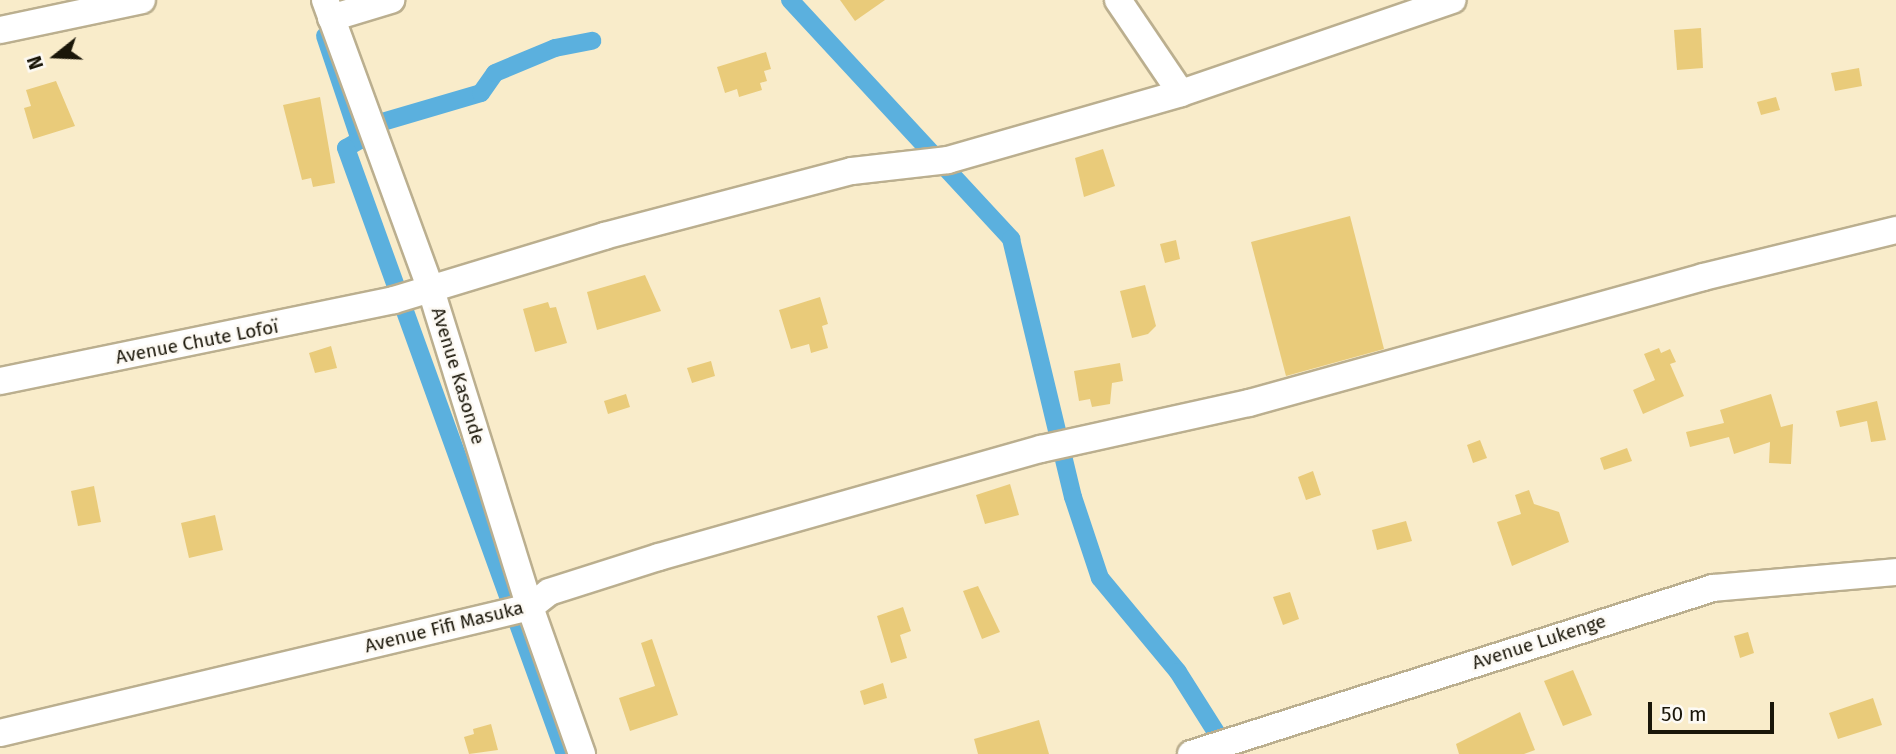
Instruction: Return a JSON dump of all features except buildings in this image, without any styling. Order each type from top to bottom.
[{"type":"street","points":[[0,30],[142,0]]},
{"type":"street","points":[[328,9],[391,0]]},
{"type":"street","points":[[1118,0],[1181,93]]},
{"type":"street","name":"Avenue Chute Lofoï","points":[[0,381],[414,295],[604,236],[852,171],[948,160],[1181,93],[1452,0]]},
{"type":"street","name":"Avenue Kasonde","points":[[328,9],[414,295],[583,754]]},
{"type":"street","name":"Avenue Fifi Masuka","points":[[0,733],[530,607],[549,592],[647,561],[1041,449],[1249,404],[1703,277],[1896,230]]},
{"type":"street","name":"Avenue Lukenge","points":[[1195,753],[1713,588],[1896,572]]},
{"type":"waterway","points":[[790,0],[1011,239],[1073,497],[1100,578],[1178,672],[1228,751]]},
{"type":"waterway","points":[[325,36],[360,140],[346,148],[565,754]]},
{"type":"waterway","points":[[365,135],[379,123],[481,93],[495,73],[555,48],[592,41]]}]
